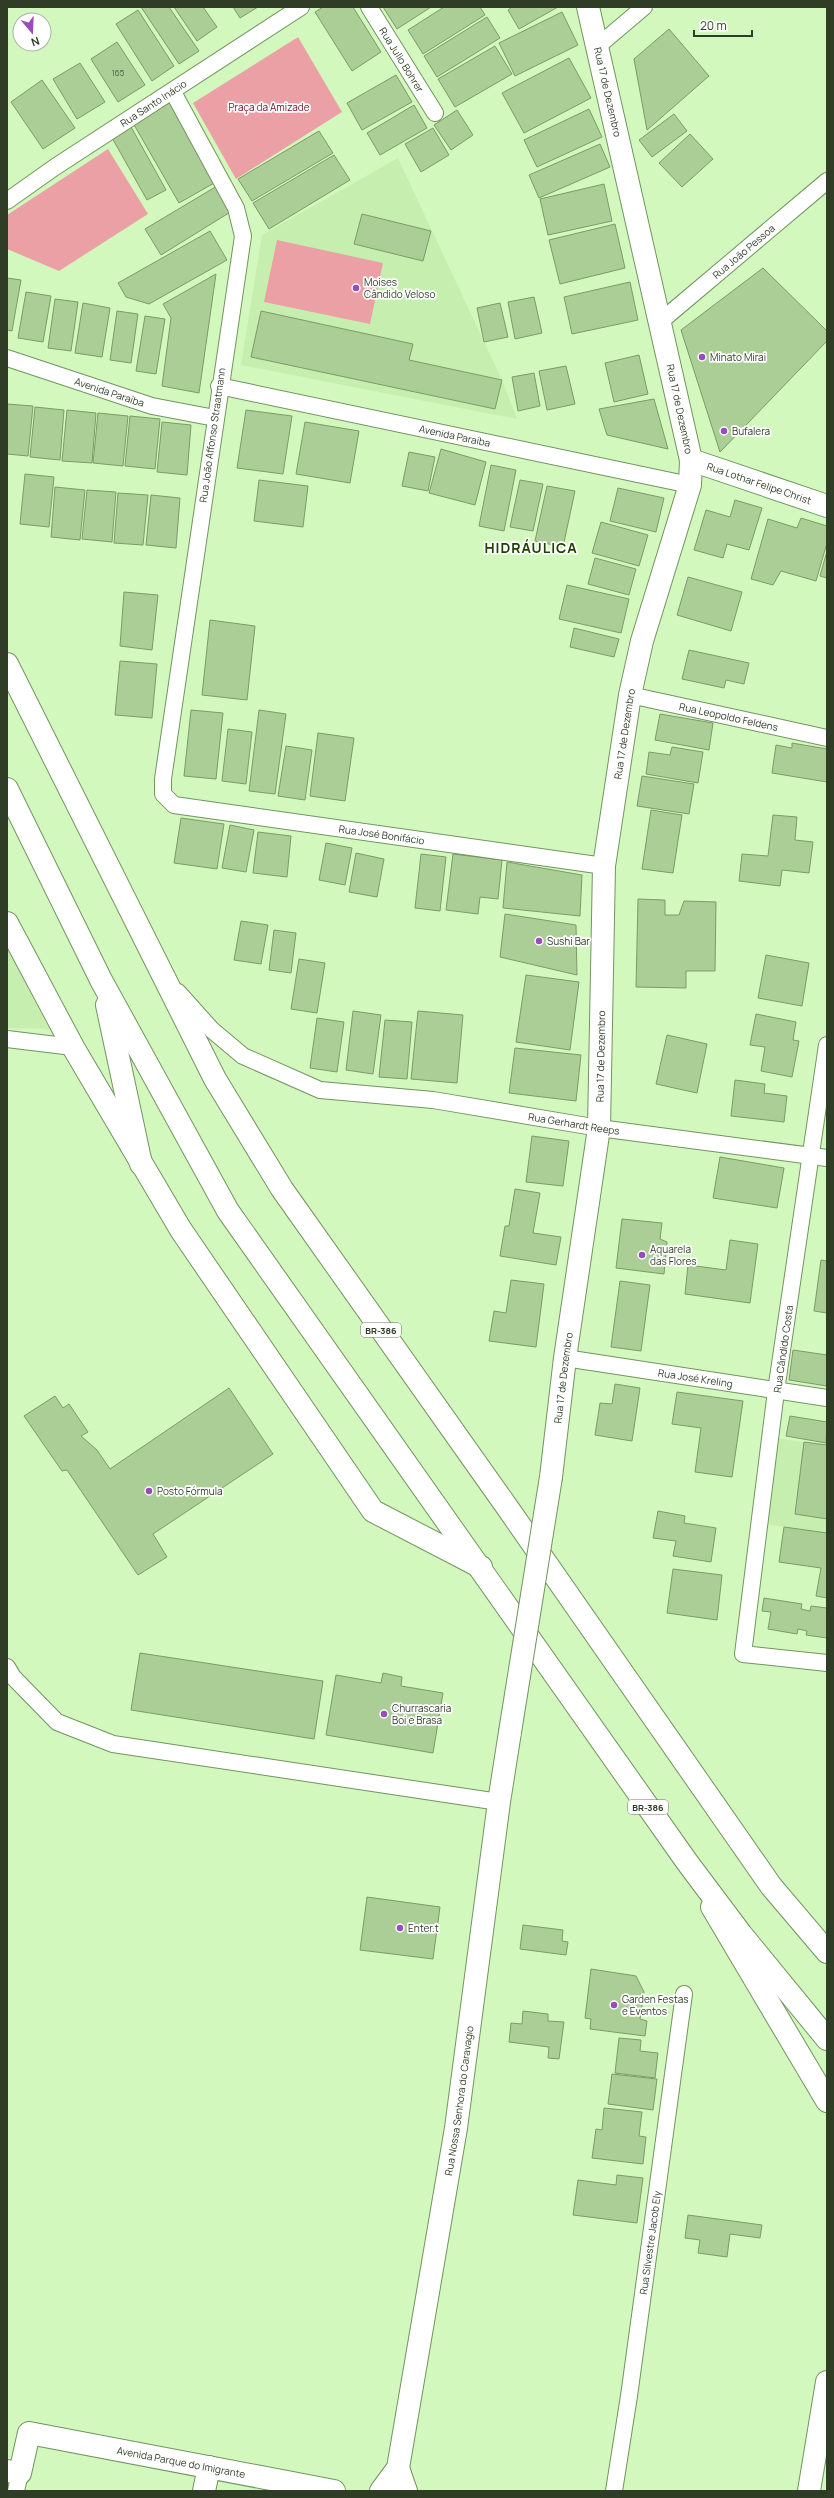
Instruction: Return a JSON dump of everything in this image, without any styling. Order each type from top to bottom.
[{"type":"main road","name":"Rua 17 de Dezembro","points":[[510,1732],[550,1477],[565,1358],[599,1128],[604,866],[630,695],[642,641],[690,485],[691,460],[661,321],[588,7]]},
{"type":"main road","name":"Rua Lothar Felipe Christ","points":[[691,460],[827,506]]},
{"type":"main road","name":"BR-386","points":[[7,664],[215,1079],[282,1189],[507,1507],[770,1886],[827,1952]]},
{"type":"main road","name":"BR-386","points":[[7,789],[101,980],[228,1211],[481,1567],[687,1862],[741,1934],[827,2039]]},
{"type":"main road","points":[[7,923],[73,1047],[141,1164],[186,1237],[373,1511],[481,1567]]},
{"type":"main road","points":[[101,980],[141,1164]]},
{"type":"main road","name":"Rua Nossa Senhora do Caravagio","points":[[381,2491],[398,2468],[456,2128],[498,1802],[510,1732]]},
{"type":"main road","points":[[687,1862],[741,1960],[827,2101]]},
{"type":"main road","points":[[809,2491],[827,2382]]},
{"type":"main road","name":"Avenida Parque do Imigrante","points":[[14,2478],[29,2433],[334,2491]]},
{"type":"main road","points":[[204,2491],[209,2467]]},
{"type":"main road","name":"Rua Nossa Senhora do Caravagio","points":[[398,2468],[406,2491]]},
{"type":"street","name":"Rua Santo Inácio","points":[[7,201],[55,167],[173,92],[301,7]]},
{"type":"street","name":"Rua Julio Bohrer","points":[[369,7],[435,113]]},
{"type":"street","points":[[598,46],[644,7]]},
{"type":"street","name":"Rua João Affonso Straatmann","points":[[163,794],[163,779],[242,236],[236,208],[173,92]]},
{"type":"street","name":"Rua João Pessoa","points":[[661,321],[827,181]]},
{"type":"street","name":"Avenida Paraíba","points":[[7,358],[152,406],[215,418]]},
{"type":"street","name":"Avenida Paraíba","points":[[219,386],[690,485]]},
{"type":"street","name":"Rua Leopoldo Feldens","points":[[630,695],[827,738]]},
{"type":"street","name":"Rua José Bonifácio","points":[[163,794],[174,805],[604,866]]},
{"type":"street","name":"Rua Gerhardt Reeps","points":[[157,963],[181,996],[212,1030],[243,1056],[320,1090],[433,1100],[599,1128],[827,1158]]},
{"type":"street","points":[[7,1039],[73,1047]]},
{"type":"street","name":"Rua Cândido Costa","points":[[827,1045],[776,1391],[743,1654],[827,1663]]},
{"type":"street","name":"Rua José Kreling","points":[[565,1358],[827,1398]]},
{"type":"street","points":[[7,1667],[13,1677],[57,1722],[113,1744],[498,1802]]},
{"type":"street","name":"Rua Silvestre Jacob Ely","points":[[614,2491],[629,2396],[684,1994]]},
{"type":"shaded area","name":"Moises Cândido Veloso","points":[[398,158],[502,380],[517,419],[241,365],[262,235]]},
{"type":"shaded area","points":[[7,949],[49,1029],[7,1028]]},
{"type":"shaded area","points":[[776,1438],[827,1446],[827,1533],[763,1524]]},
{"type":"green space","name":"Praça da Amizade","points":[[298,37],[342,112],[236,179],[193,103]]},
{"type":"green space","points":[[108,149],[148,214],[59,271],[7,249],[7,215]]},
{"type":"green space","points":[[277,240],[383,263],[370,324],[264,302]]},
{"type":"building","points":[[141,7],[169,7],[199,51],[179,64]]},
{"type":"building","points":[[174,7],[203,7],[217,27],[197,41]]},
{"type":"building","points":[[233,7],[258,7],[240,18]]},
{"type":"building","points":[[323,7],[353,7],[381,52],[352,71],[315,12]]},
{"type":"building","points":[[383,7],[431,7],[397,29]]},
{"type":"building","points":[[444,7],[480,7],[485,15],[423,54],[408,30]]},
{"type":"building","points":[[512,7],[558,7],[519,29],[508,10]]},
{"type":"building","points":[[138,10],[174,66],[152,81],[116,24]]},
{"type":"building","points":[[562,12],[578,45],[515,76],[499,43]]},
{"type":"building","points":[[487,17],[500,38],[437,77],[424,56]]},
{"type":"building","points":[[669,29],[709,76],[647,130],[634,59]]},
{"type":"building","points":[[117,42],[145,85],[118,102],[91,59]]},
{"type":"building","points":[[495,46],[512,74],[455,107],[438,79]]},
{"type":"building","points":[[569,58],[591,98],[524,133],[502,93]]},
{"type":"building","points":[[80,63],[105,102],[77,119],[53,79]]},
{"type":"building","points":[[396,75],[412,102],[362,130],[347,103]]},
{"type":"building","points":[[42,80],[75,128],[43,149],[11,102]]},
{"type":"building","points":[[171,102],[216,182],[179,203],[133,123]]},
{"type":"building","points":[[414,105],[427,128],[380,155],[367,133]]},
{"type":"building","points":[[589,109],[602,137],[537,167],[524,140]]},
{"type":"building","points":[[457,110],[473,135],[451,150],[434,125]]},
{"type":"building","points":[[674,114],[687,131],[652,157],[639,140]]},
{"type":"building","points":[[130,125],[166,190],[147,200],[111,136]]},
{"type":"building","points":[[433,128],[449,155],[421,172],[405,144]]},
{"type":"building","points":[[319,131],[333,153],[252,201],[238,179]]},
{"type":"building","points":[[690,134],[713,159],[682,187],[659,163]]},
{"type":"building","points":[[600,144],[610,167],[539,198],[529,175]]},
{"type":"building","points":[[334,155],[350,180],[269,229],[253,203]]},
{"type":"building","points":[[604,184],[612,221],[548,235],[540,199]]},
{"type":"building","points":[[217,186],[232,211],[161,255],[145,229]]},
{"type":"building","points":[[362,214],[431,231],[423,261],[354,244]]},
{"type":"building","points":[[615,224],[625,268],[560,284],[549,240]]},
{"type":"building","points":[[210,231],[227,260],[149,304],[126,297],[118,283]]},
{"type":"building","points":[[763,268],[827,331],[827,341],[720,452],[681,330]]},
{"type":"building","points":[[216,274],[199,393],[162,386],[171,318],[163,304]]},
{"type":"building","points":[[7,278],[21,280],[12,331],[7,330]]},
{"type":"building","points":[[630,282],[638,320],[572,334],[564,297]]},
{"type":"building","points":[[26,292],[51,296],[43,342],[18,338]]},
{"type":"building","points":[[534,297],[542,333],[515,339],[508,302]]},
{"type":"building","points":[[55,299],[78,302],[71,351],[48,348]]},
{"type":"building","points":[[83,303],[110,308],[102,357],[75,353]]},
{"type":"building","points":[[500,303],[508,337],[484,342],[477,308]]},
{"type":"building","points":[[117,311],[138,314],[131,363],[110,360]]},
{"type":"building","points":[[261,311],[413,344],[409,360],[502,380],[495,409],[251,357]]},
{"type":"building","points":[[145,316],[165,319],[156,374],[136,371]]},
{"type":"building","points":[[639,355],[648,394],[614,402],[605,363]]},
{"type":"building","points":[[566,366],[575,404],[547,410],[539,371]]},
{"type":"building","points":[[534,373],[540,406],[518,411],[512,377]]},
{"type":"building","points":[[654,399],[668,449],[607,435],[599,409]]},
{"type":"building","points":[[7,404],[33,406],[28,456],[7,454]]},
{"type":"building","points":[[35,407],[64,410],[60,460],[30,457]]},
{"type":"building","points":[[67,410],[96,413],[92,463],[62,461]]},
{"type":"building","points":[[246,410],[292,416],[283,474],[237,468]]},
{"type":"building","points":[[98,413],[128,416],[123,466],[93,463]]},
{"type":"building","points":[[130,416],[160,419],[155,469],[125,466]]},
{"type":"building","points":[[162,422],[191,425],[187,475],[157,472]]},
{"type":"building","points":[[305,422],[359,431],[350,483],[296,474]]},
{"type":"building","points":[[441,449],[486,462],[475,505],[429,493]]},
{"type":"building","points":[[409,452],[435,457],[428,491],[402,486]]},
{"type":"building","points":[[491,465],[516,470],[504,531],[479,526]]},
{"type":"building","points":[[25,474],[54,477],[49,527],[20,524]]},
{"type":"building","points":[[259,480],[308,486],[303,527],[254,521]]},
{"type":"building","points":[[520,480],[543,484],[533,531],[510,527]]},
{"type":"building","points":[[547,486],[575,491],[563,547],[535,541]]},
{"type":"building","points":[[55,487],[85,490],[80,540],[51,537]]},
{"type":"building","points":[[618,488],[664,498],[656,532],[610,521]]},
{"type":"building","points":[[87,490],[116,492],[112,542],[82,539]]},
{"type":"building","points":[[118,493],[148,495],[143,545],[114,543]]},
{"type":"building","points":[[151,495],[180,498],[176,548],[146,545]]},
{"type":"building","points":[[735,500],[762,508],[749,550],[727,544],[723,558],[694,550],[706,510],[730,517]]},
{"type":"building","points":[[801,518],[827,526],[827,543],[816,581],[781,571],[773,585],[751,579],[768,519],[797,528]]},
{"type":"building","points":[[601,522],[648,535],[639,566],[592,553]]},
{"type":"building","points":[[827,551],[827,578],[820,576]]},
{"type":"building","points":[[595,558],[636,569],[629,595],[588,584]]},
{"type":"building","points":[[688,577],[742,592],[731,631],[677,615]]},
{"type":"building","points":[[567,585],[629,599],[621,633],[559,619]]},
{"type":"building","points":[[124,592],[158,595],[152,650],[120,646]]},
{"type":"building","points":[[210,620],[255,626],[247,700],[202,695]]},
{"type":"building","points":[[574,628],[619,639],[614,657],[570,647]]},
{"type":"building","points":[[689,650],[749,663],[744,684],[726,680],[724,688],[682,679]]},
{"type":"building","points":[[120,661],[157,664],[152,718],[115,715]]},
{"type":"building","points":[[191,710],[223,713],[216,779],[184,776]]},
{"type":"building","points":[[259,710],[286,714],[275,794],[249,791]]},
{"type":"building","points":[[660,714],[713,723],[709,750],[655,740]]},
{"type":"building","points":[[228,729],[252,732],[246,784],[222,781]]},
{"type":"building","points":[[318,733],[354,738],[345,801],[310,796]]},
{"type":"building","points":[[792,743],[827,749],[827,782],[772,773],[776,745],[792,748]]},
{"type":"building","points":[[286,746],[312,750],[305,800],[278,796]]},
{"type":"building","points":[[672,747],[703,752],[698,783],[646,774],[649,752],[670,755]]},
{"type":"building","points":[[642,776],[694,784],[689,814],[637,806]]},
{"type":"building","points":[[651,810],[682,815],[673,873],[642,869]]},
{"type":"building","points":[[773,815],[797,817],[795,840],[813,842],[809,873],[782,870],[780,886],[739,881],[742,854],[768,856]]},
{"type":"building","points":[[181,818],[224,824],[217,869],[174,863]]},
{"type":"building","points":[[230,825],[254,830],[246,872],[222,868]]},
{"type":"building","points":[[258,832],[291,836],[287,877],[253,873]]},
{"type":"building","points":[[326,843],[352,848],[345,885],[319,880]]},
{"type":"building","points":[[356,853],[384,859],[377,897],[349,892]]},
{"type":"building","points":[[421,854],[446,857],[440,911],[415,908]]},
{"type":"building","points":[[453,854],[502,860],[498,899],[480,897],[478,914],[446,910]]},
{"type":"building","points":[[507,862],[582,875],[580,916],[503,908]]},
{"type":"building","points":[[638,899],[665,900],[665,915],[679,915],[684,901],[716,902],[715,971],[686,971],[686,988],[636,987]]},
{"type":"building","name":"Sushi Bar","points":[[505,914],[576,925],[577,975],[500,957]]},
{"type":"building","points":[[241,921],[268,925],[261,964],[234,960]]},
{"type":"building","points":[[274,930],[296,933],[291,973],[269,970]]},
{"type":"building","points":[[766,955],[809,963],[802,1006],[758,998]]},
{"type":"building","points":[[299,959],[325,963],[317,1013],[291,1009]]},
{"type":"building","points":[[526,975],[579,982],[570,1050],[516,1042]]},
{"type":"building","points":[[353,1011],[381,1015],[373,1074],[346,1070]]},
{"type":"building","points":[[418,1011],[463,1015],[457,1083],[411,1079]]},
{"type":"building","points":[[756,1014],[796,1022],[793,1040],[799,1041],[792,1077],[761,1071],[765,1047],[750,1045]]},
{"type":"building","points":[[317,1018],[344,1022],[337,1072],[310,1068]]},
{"type":"building","points":[[385,1020],[412,1022],[407,1079],[379,1077]]},
{"type":"building","points":[[667,1035],[707,1044],[697,1093],[656,1084]]},
{"type":"building","points":[[515,1048],[581,1055],[576,1101],[509,1093]]},
{"type":"building","points":[[735,1080],[765,1084],[764,1093],[787,1096],[784,1122],[731,1116]]},
{"type":"building","points":[[532,1136],[569,1141],[563,1186],[526,1182]]},
{"type":"building","points":[[720,1157],[784,1168],[777,1208],[713,1198]]},
{"type":"building","points":[[515,1189],[540,1193],[533,1233],[561,1237],[556,1265],[500,1256],[505,1226],[509,1226]]},
{"type":"building","name":"Aquarela das Flores","points":[[622,1219],[662,1223],[660,1239],[667,1242],[664,1274],[616,1268]]},
{"type":"building","points":[[730,1240],[758,1244],[750,1303],[685,1294],[688,1265],[726,1270]]},
{"type":"building","points":[[821,1260],[827,1261],[827,1313],[814,1311]]},
{"type":"building","points":[[511,1280],[544,1284],[536,1347],[489,1341],[494,1311],[506,1313]]},
{"type":"building","points":[[620,1281],[650,1285],[641,1351],[611,1347]]},
{"type":"building","points":[[793,1350],[827,1355],[827,1386],[789,1380]]},
{"type":"building","points":[[615,1384],[640,1388],[632,1441],[595,1435],[600,1403],[612,1404]]},
{"type":"building","name":"Posto Fórmula","points":[[229,1388],[273,1454],[153,1534],[167,1557],[138,1575],[67,1470],[62,1471],[24,1416],[55,1396],[63,1408],[69,1404],[88,1432],[81,1436],[97,1450],[110,1469]]},
{"type":"building","points":[[677,1392],[743,1401],[732,1477],[695,1472],[701,1428],[672,1424]]},
{"type":"building","points":[[790,1416],[827,1422],[826,1443],[786,1436]]},
{"type":"building","points":[[804,1442],[827,1445],[827,1519],[795,1514]]},
{"type":"building","points":[[658,1511],[685,1516],[684,1523],[716,1528],[711,1562],[673,1556],[676,1541],[653,1538]]},
{"type":"building","points":[[784,1527],[827,1533],[827,1598],[816,1596],[821,1568],[779,1562]]},
{"type":"building","points":[[673,1569],[722,1575],[717,1620],[667,1613]]},
{"type":"building","points":[[764,1598],[802,1604],[801,1609],[810,1611],[811,1606],[827,1608],[827,1638],[806,1635],[807,1631],[798,1629],[797,1634],[768,1629],[771,1612],[762,1611]]},
{"type":"building","points":[[140,1653],[323,1681],[314,1739],[131,1710]]},
{"type":"building","name":"Churrascaria Boi e Brasa","points":[[383,1673],[402,1677],[401,1686],[443,1693],[433,1753],[326,1735],[336,1675],[381,1683]]},
{"type":"building","name":"Enter.t","points":[[367,1897],[440,1907],[433,1959],[360,1950]]},
{"type":"building","points":[[523,1925],[563,1930],[562,1941],[568,1942],[566,1955],[520,1949]]},
{"type":"building","name":"Garden Festas e Eventos","points":[[591,1969],[636,1976],[644,1992],[640,2019],[647,2021],[645,2036],[590,2029],[591,2019],[585,2018]]},
{"type":"building","points":[[523,2011],[548,2014],[548,2021],[564,2022],[559,2059],[548,2058],[549,2047],[509,2042],[511,2023],[522,2024]]},
{"type":"building","points":[[619,2038],[641,2040],[640,2051],[658,2053],[655,2078],[615,2073]]},
{"type":"building","points":[[612,2074],[657,2079],[653,2110],[608,2104]]},
{"type":"building","points":[[604,2108],[642,2112],[639,2136],[646,2137],[643,2164],[592,2158],[596,2129],[602,2130]]},
{"type":"building","points":[[617,2175],[643,2178],[637,2223],[573,2215],[578,2180],[616,2185]]},
{"type":"building","points":[[688,2215],[762,2225],[760,2238],[730,2234],[727,2257],[698,2253],[700,2240],[685,2238]]},
{"type":"place","name":"Moises Cândido Veloso","points":[[356,288]]},
{"type":"place","name":"Minato Mirai","points":[[702,357]]},
{"type":"place","name":"Bufalera","points":[[724,431]]},
{"type":"place","name":"Sushi Bar","points":[[539,941]]},
{"type":"place","name":"Aquarela das Flores","points":[[642,1255]]},
{"type":"place","name":"Posto Fórmula","points":[[149,1491]]},
{"type":"place","name":"Churrascaria Boi e Brasa","points":[[384,1714]]},
{"type":"place","name":"Enter.t","points":[[400,1928]]},
{"type":"place","name":"Garden Festas e Eventos","points":[[614,2005]]},
{"type":"district","name":"HIDRÁULICA","points":[[531,547]]}]
